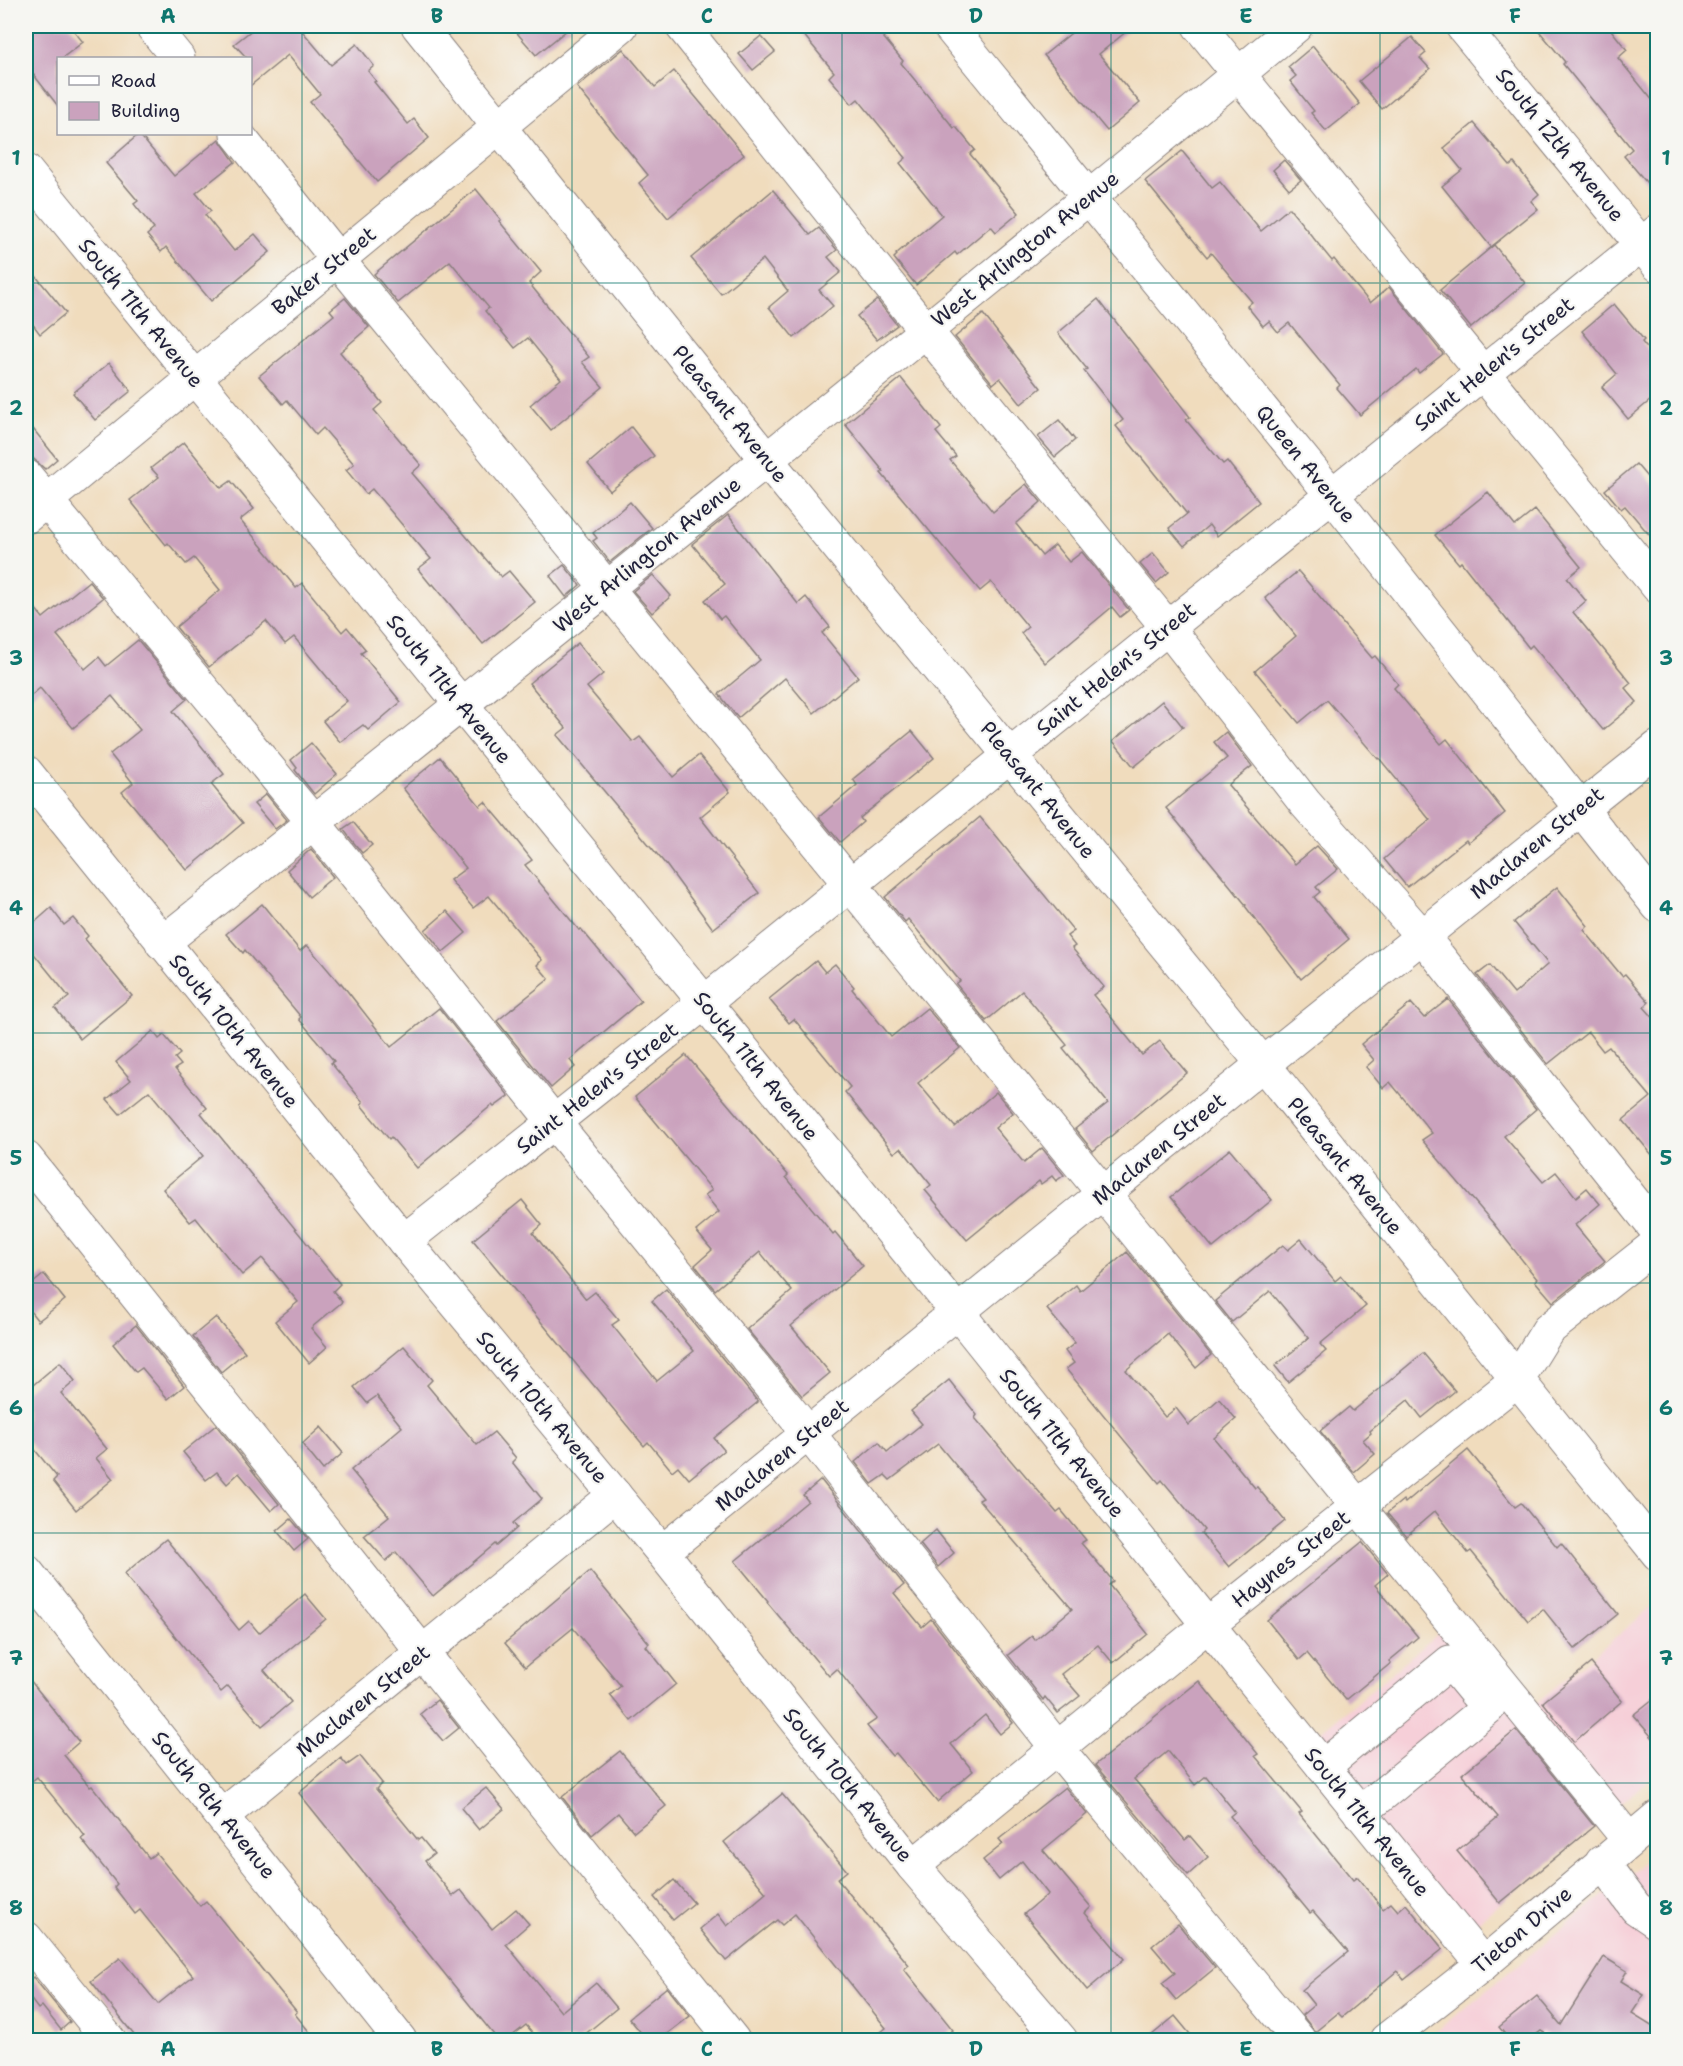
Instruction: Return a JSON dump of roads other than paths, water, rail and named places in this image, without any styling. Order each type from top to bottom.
[{"type":"street","points":[[152,26],[177,57]]},
{"type":"street","name":"Pleasant Avenue","points":[[418,26],[500,125],[765,459],[1263,1064],[1658,1554]]},
{"type":"street","name":"Baker Street","points":[[32,498],[194,378],[621,26]]},
{"type":"street","points":[[682,26],[925,330],[1168,628],[1305,803],[1422,936],[1658,1232]]},
{"type":"street","name":"Queen Avenue","points":[[949,26],[1332,495],[1658,906]]},
{"type":"street","points":[[1199,26],[1658,587]]},
{"type":"street","name":"West Arlington Avenue","points":[[162,943],[461,705],[1090,197],[1296,26]]},
{"type":"street","name":"South 12th Avenue","points":[[1462,26],[1652,247]]},
{"type":"street","points":[[238,135],[1629,1840]]},
{"type":"street","name":"South 11th Avenue","points":[[26,171],[958,1313],[1483,1964]]},
{"type":"street","name":"Saint Helen's Street","points":[[404,1241],[704,1003],[1482,373],[1652,247]]},
{"type":"street","points":[[32,498],[314,823],[809,1434],[1057,1748],[1299,2040]]},
{"type":"street","name":"Maclaren Street","points":[[662,1552],[1658,747]]},
{"type":"street","name":"South 10th Avenue","points":[[26,772],[404,1241],[662,1552],[913,1866],[1061,2040]]},
{"type":"street","points":[[26,1158],[733,2040]]},
{"type":"street","name":"Haynes Street","points":[[913,1866],[1208,1625],[1517,1380],[1548,1330],[1658,1243]]},
{"type":"street","name":"Maclaren Street","points":[[222,1816],[615,1495]]},
{"type":"street","name":"South 9th Avenue","points":[[26,1571],[400,2040]]},
{"type":"street","points":[[1323,1767],[1450,1662],[1488,1708],[1360,1813]]},
{"type":"street","name":"Tieton Drive","points":[[1387,2040],[1483,1964],[1658,1817]]},
{"type":"street","points":[[1602,1862],[1636,1908],[1658,1923]]},
{"type":"street","points":[[26,1938],[109,2040]]}]
